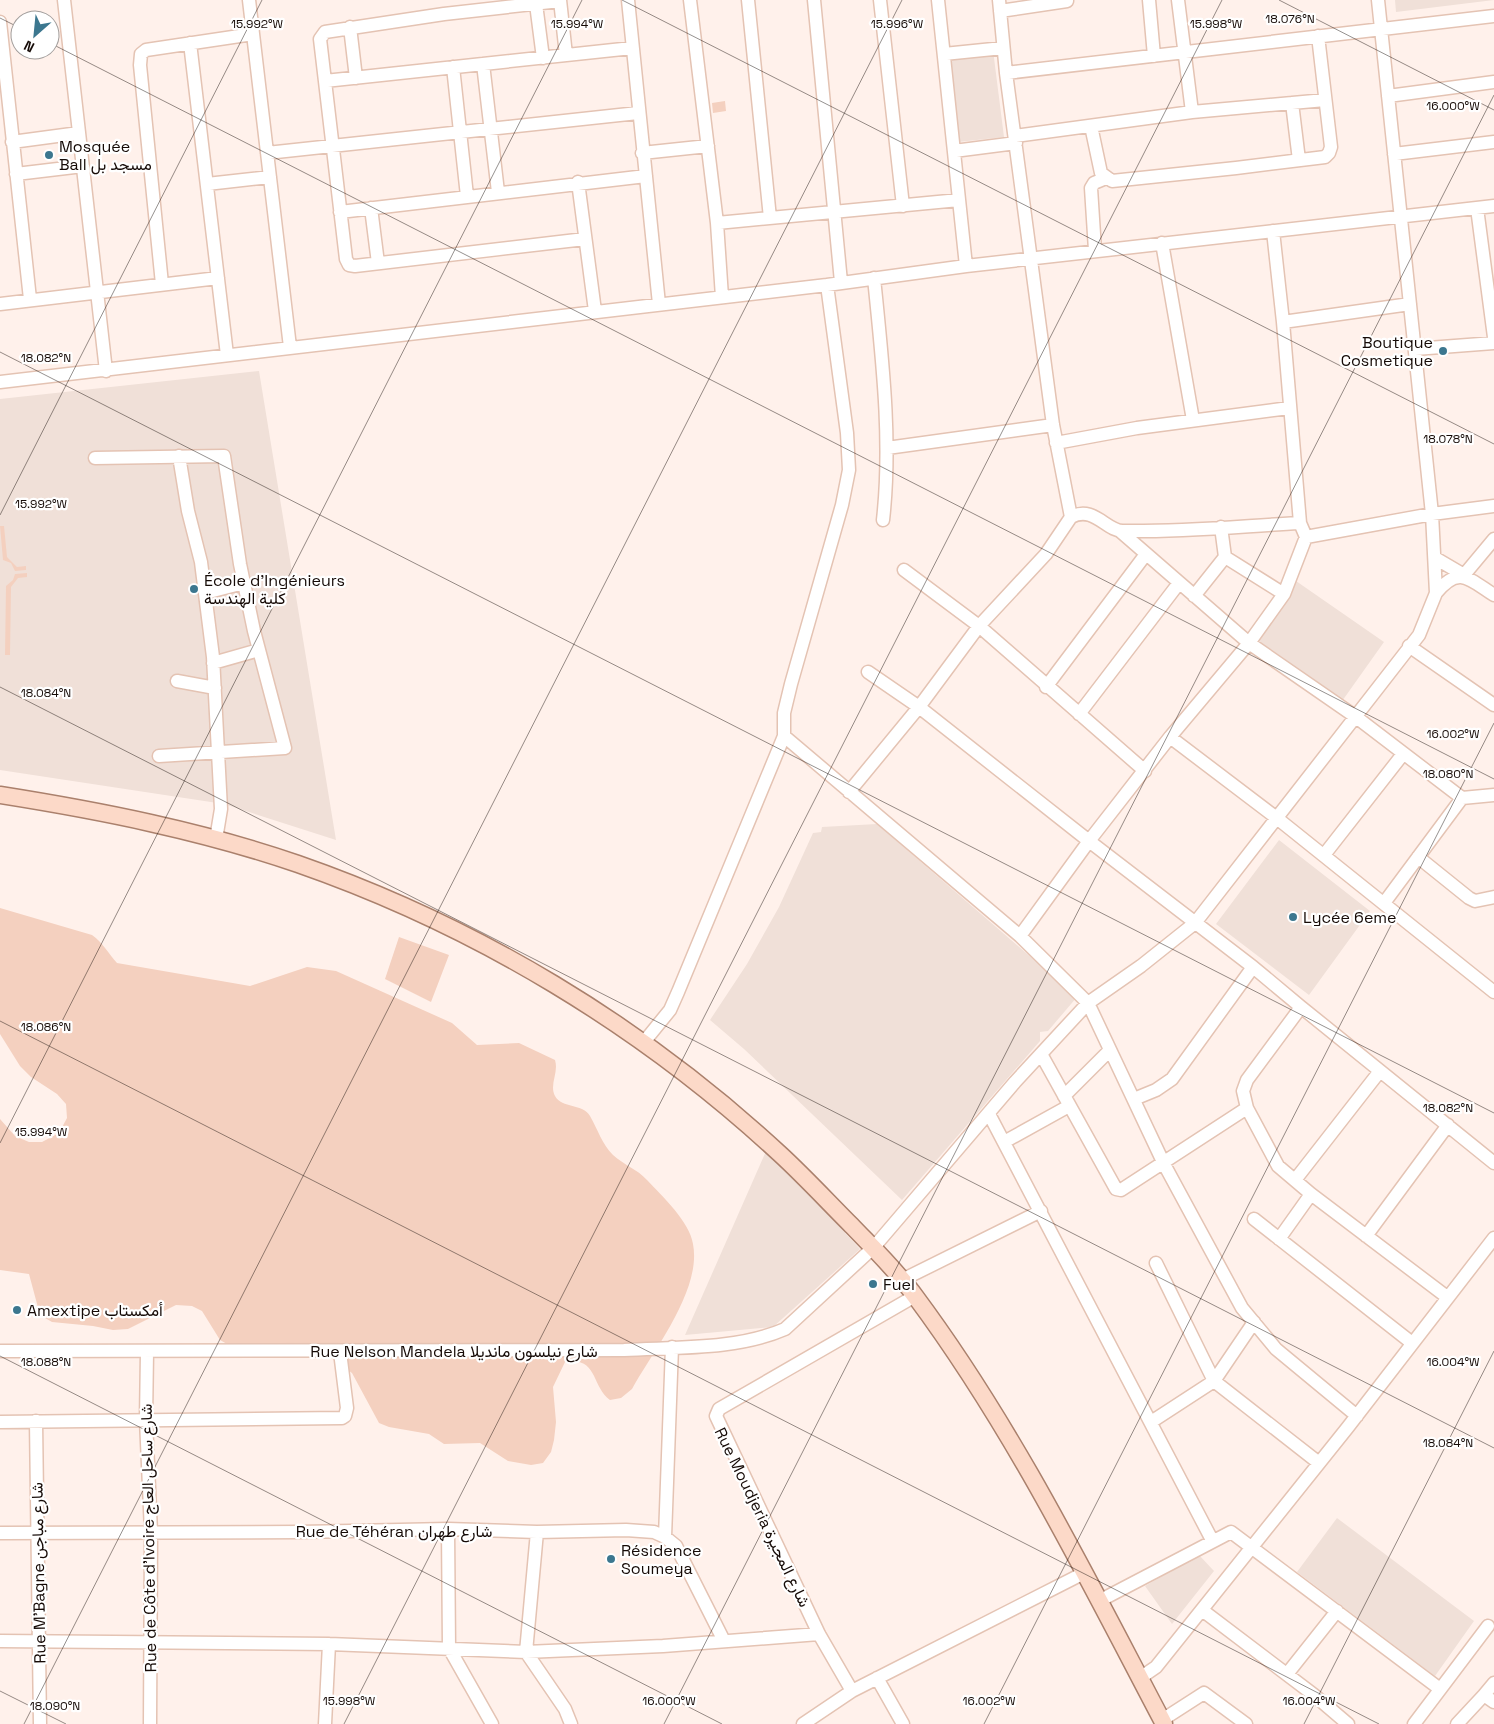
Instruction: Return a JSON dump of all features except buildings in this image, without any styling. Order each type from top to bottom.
[{"type":"main road","points":[[0,795],[139,820],[216,839],[296,863],[346,882],[435,921],[513,962],[609,1018],[679,1067],[748,1124],[801,1173],[874,1247],[916,1296],[988,1401],[1084,1573],[1163,1722]]},
{"type":"street","points":[[64,0],[106,371]]},
{"type":"street","points":[[249,0],[290,347]]},
{"type":"street","points":[[566,55],[560,0],[350,26],[322,34],[332,146],[346,259],[349,264],[355,266],[585,239]]},
{"type":"street","points":[[628,0],[642,153],[659,304]]},
{"type":"street","points":[[690,0],[718,224],[722,297]]},
{"type":"street","points":[[748,0],[770,218]]},
{"type":"street","points":[[814,0],[842,282]]},
{"type":"street","points":[[880,0],[903,206]]},
{"type":"street","points":[[938,0],[966,266]]},
{"type":"street","points":[[1071,517],[1053,424],[1006,73],[1000,5],[1072,0]]},
{"type":"street","points":[[1149,0],[1154,56]]},
{"type":"street","points":[[1178,0],[1192,112]]},
{"type":"street","points":[[1378,0],[1432,514],[1436,593]]},
{"type":"street","points":[[536,4],[543,58]]},
{"type":"street","points":[[1006,73],[1494,16]]},
{"type":"street","points":[[0,22],[2,65],[30,299]]},
{"type":"street","points":[[350,26],[356,78]]},
{"type":"street","points":[[162,284],[141,60],[142,54],[146,50],[253,34]]},
{"type":"street","points":[[1090,126],[1102,173],[1112,181],[1325,157],[1329,154],[1331,147],[1318,36]]},
{"type":"street","points":[[190,43],[227,355]]},
{"type":"street","points":[[325,82],[632,48]]},
{"type":"street","points":[[944,54],[1003,48]]},
{"type":"street","points":[[483,64],[498,192]]},
{"type":"street","points":[[453,67],[467,196]]},
{"type":"street","points":[[1388,96],[1494,82]]},
{"type":"street","points":[[954,151],[1090,126],[1192,112],[1325,100]]},
{"type":"street","points":[[1292,103],[1299,160]]},
{"type":"street","points":[[267,153],[638,113]]},
{"type":"street","points":[[12,142],[79,133]]},
{"type":"street","points":[[1394,154],[1494,142]]},
{"type":"street","points":[[642,153],[708,146]]},
{"type":"street","points":[[16,174],[83,166]]},
{"type":"street","points":[[340,212],[578,182],[646,176]]},
{"type":"street","points":[[207,184],[270,177]]},
{"type":"street","points":[[1095,250],[1091,188],[1094,184],[1106,178]]},
{"type":"street","points":[[578,182],[595,311]]},
{"type":"street","points":[[718,224],[959,200]]},
{"type":"street","points":[[0,382],[827,285],[1095,250],[1494,206]]},
{"type":"street","points":[[371,208],[378,263]]},
{"type":"street","points":[[1477,208],[1494,337]]},
{"type":"street","points":[[1020,936],[1170,737],[1249,643],[1284,594],[1306,538],[1300,524],[1283,322],[1273,231]]},
{"type":"street","points":[[1162,243],[1193,420]]},
{"type":"street","points":[[0,304],[218,278]]},
{"type":"street","points":[[874,278],[884,374],[887,448],[887,483],[883,520]]},
{"type":"street","points":[[644,1042],[670,1010],[784,736],[784,713],[791,684],[842,505],[849,470],[847,433],[827,285]]},
{"type":"street","points":[[1283,322],[1410,304]]},
{"type":"street","points":[[1415,349],[1494,342]]},
{"type":"street","points":[[1056,443],[1193,420],[1290,408]]},
{"type":"street","points":[[887,448],[1053,424]]},
{"type":"street","points":[[179,456],[188,511],[201,562],[213,663],[220,809],[216,839]]},
{"type":"street","points":[[95,458],[224,456],[244,584],[285,748],[159,756]]},
{"type":"street","points":[[1306,538],[1432,514],[1494,506]]},
{"type":"street","points":[[850,792],[919,708],[979,626],[1046,554],[1071,517],[1078,514],[1091,516],[1120,532],[1249,643],[1356,717],[1462,798],[1494,795]]},
{"type":"street","points":[[1120,532],[1300,524]]},
{"type":"street","points":[[1194,596],[1225,557],[1222,527]]},
{"type":"street","points":[[1436,593],[1453,576],[1464,575],[1494,539]]},
{"type":"street","points":[[1046,687],[1146,554]]},
{"type":"street","points":[[1225,557],[1284,594]]},
{"type":"street","points":[[1435,558],[1494,595]]},
{"type":"street","points":[[904,570],[979,626],[1046,687],[1145,771]]},
{"type":"street","points":[[204,593],[244,584]]},
{"type":"street","points":[[1079,714],[1179,584]]},
{"type":"street","name":"Rue Nelson Mandela شارع نيلسون مانديلا","points":[[0,1351],[340,1352],[382,1350],[624,1350],[727,1343],[772,1335],[785,1329],[874,1247],[1041,1054],[1088,1003],[1141,966],[1195,923],[1278,819],[1419,635],[1436,593]]},
{"type":"street","points":[[1409,646],[1493,702]]},
{"type":"street","points":[[213,663],[259,650]]},
{"type":"street","points":[[868,672],[919,708],[1089,842],[1253,967],[1494,1163]]},
{"type":"street","points":[[177,681],[215,688]]},
{"type":"street","points":[[784,736],[1020,936],[1088,1003],[1164,1164],[1219,1269],[1242,1308],[1276,1349],[1357,1416]]},
{"type":"street","points":[[1170,737],[1324,855],[1494,992]]},
{"type":"street","points":[[1324,855],[1404,754]]},
{"type":"street","points":[[1384,903],[1462,798]]},
{"type":"street","points":[[1418,857],[1469,898],[1475,901],[1494,897]]},
{"type":"street","points":[[1134,1099],[1156,1090],[1172,1079],[1253,967]]},
{"type":"street","points":[[1300,1007],[1247,1080],[1242,1091],[1247,1108],[1272,1158],[1311,1194],[1447,1297]]},
{"type":"street","points":[[1004,1142],[1067,1101],[1110,1050]]},
{"type":"street","points":[[1041,1054],[1116,1189],[1120,1190],[1164,1164],[1247,1108]]},
{"type":"street","points":[[1294,1180],[1380,1072]]},
{"type":"street","points":[[989,1114],[1212,1540]]},
{"type":"street","points":[[1366,1236],[1448,1126]]},
{"type":"street","points":[[1279,1239],[1311,1194]]},
{"type":"street","points":[[902,1280],[1041,1211]]},
{"type":"street","points":[[1254,1219],[1412,1343]]},
{"type":"street","points":[[1140,1678],[1156,1667],[1202,1610],[1357,1416],[1494,1238]]},
{"type":"street","points":[[1156,1263],[1214,1381],[1319,1463]]},
{"type":"street","name":"Rue Moudjeria شارع المجيرة","points":[[852,1691],[819,1634],[718,1422],[717,1412],[732,1401],[916,1296]]},
{"type":"street","points":[[1151,1422],[1214,1381],[1254,1322]]},
{"type":"street","points":[[672,1347],[665,1537],[676,1546],[724,1641]]},
{"type":"street","name":"Rue de Côte d'Ivoire شارع ساحل العاج","points":[[147,1352],[146,1420],[151,1532],[150,1724]]},
{"type":"street","points":[[0,1422],[342,1418],[345,1416],[348,1408],[340,1352]]},
{"type":"street","name":"Rue M'Bagne شارع مباجن","points":[[36,1421],[40,1724]]},
{"type":"street","points":[[448,1529],[449,1648],[492,1724]]},
{"type":"street","name":"Rue de Téhéran شارع طهران","points":[[0,1533],[448,1529],[537,1532],[626,1530],[654,1532],[665,1537]]},
{"type":"street","points":[[537,1532],[526,1652],[565,1709],[571,1724]]},
{"type":"street","points":[[1099,1601],[1212,1540],[1231,1532],[1440,1689]]},
{"type":"street","points":[[803,1724],[852,1691],[1084,1573]]},
{"type":"street","points":[[1202,1610],[1287,1674],[1348,1724]]},
{"type":"street","points":[[1287,1674],[1336,1610]]},
{"type":"street","points":[[1414,1724],[1488,1626]]},
{"type":"street","points":[[0,1641],[329,1644],[526,1652],[664,1646],[819,1634]]},
{"type":"street","points":[[325,1724],[329,1644]]},
{"type":"street","points":[[877,1678],[903,1724]]},
{"type":"street","points":[[1460,1723],[1489,1698],[1494,1683]]},
{"type":"street","points":[[1163,1722],[1204,1693],[1246,1724]]},
{"type":"shaded area","points":[[1395,0],[1494,0],[1396,12]]},
{"type":"shaded area","points":[[993,50],[1004,137],[958,142],[947,56]]},
{"type":"shaded area","points":[[725,101],[726,111],[713,113],[712,103]]},
{"type":"shaded area","name":"École d'Ingénieurs كلية الهندسة","points":[[259,371],[336,840],[224,804],[0,770],[0,399]]},
{"type":"shaded area","points":[[0,526],[4,526],[7,557],[17,567],[26,566],[26,570],[15,571],[11,563],[3,560]]},
{"type":"shaded area","points":[[27,573],[27,577],[18,578],[11,587],[10,655],[5,655],[6,586],[13,580],[15,574]]},
{"type":"shaded area","points":[[1296,581],[1384,642],[1340,704],[1253,642]]},
{"type":"shaded area","points":[[877,824],[1077,997],[1048,1031],[1040,1032],[1040,1041],[902,1200],[744,1049],[710,1020],[747,964],[779,907],[813,833],[821,832],[822,827]]},
{"type":"shaded area","name":"Lycée 6eme","points":[[1279,840],[1370,911],[1309,995],[1216,924]]},
{"type":"shaded area","points":[[0,908],[92,935],[117,963],[250,986],[307,967],[336,971],[452,1023],[477,1045],[519,1043],[555,1060],[556,1069],[553,1092],[558,1100],[587,1112],[609,1151],[643,1176],[681,1218],[691,1235],[694,1262],[683,1300],[674,1320],[632,1389],[621,1398],[610,1400],[604,1394],[589,1368],[583,1363],[576,1361],[565,1362],[553,1387],[556,1422],[551,1452],[543,1463],[531,1465],[508,1461],[480,1443],[444,1444],[429,1434],[389,1427],[379,1423],[352,1373],[323,1352],[234,1348],[220,1340],[202,1311],[192,1306],[176,1305],[128,1329],[113,1330],[52,1322],[40,1315],[29,1274],[0,1270],[0,1119],[15,1136],[29,1142],[42,1142],[59,1133],[67,1118],[66,1104],[57,1094],[31,1077],[20,1066],[0,1034]]},
{"type":"shaded area","points":[[399,937],[449,955],[431,1002],[385,979]]},
{"type":"shaded area","points":[[767,1149],[860,1249],[773,1327],[685,1335]]},
{"type":"shaded area","points":[[1337,1518],[1474,1621],[1435,1676],[1297,1572]]},
{"type":"shaded area","points":[[1199,1555],[1214,1571],[1172,1624],[1145,1586]]},
{"type":"place","name":"Mosquée Ball مسجد بل","points":[[49,155]]},
{"type":"place","name":"Boutique Cosmetique","points":[[1443,351]]},
{"type":"place","name":"École d'Ingénieurs كلية الهندسة","points":[[194,589]]},
{"type":"place","name":"Lycée 6eme","points":[[1293,917]]},
{"type":"place","name":"Fuel","points":[[873,1284]]},
{"type":"place","name":"Amextipe أمكستاب","points":[[17,1310]]},
{"type":"place","name":"Résidence Soumeya","points":[[611,1559]]}]
